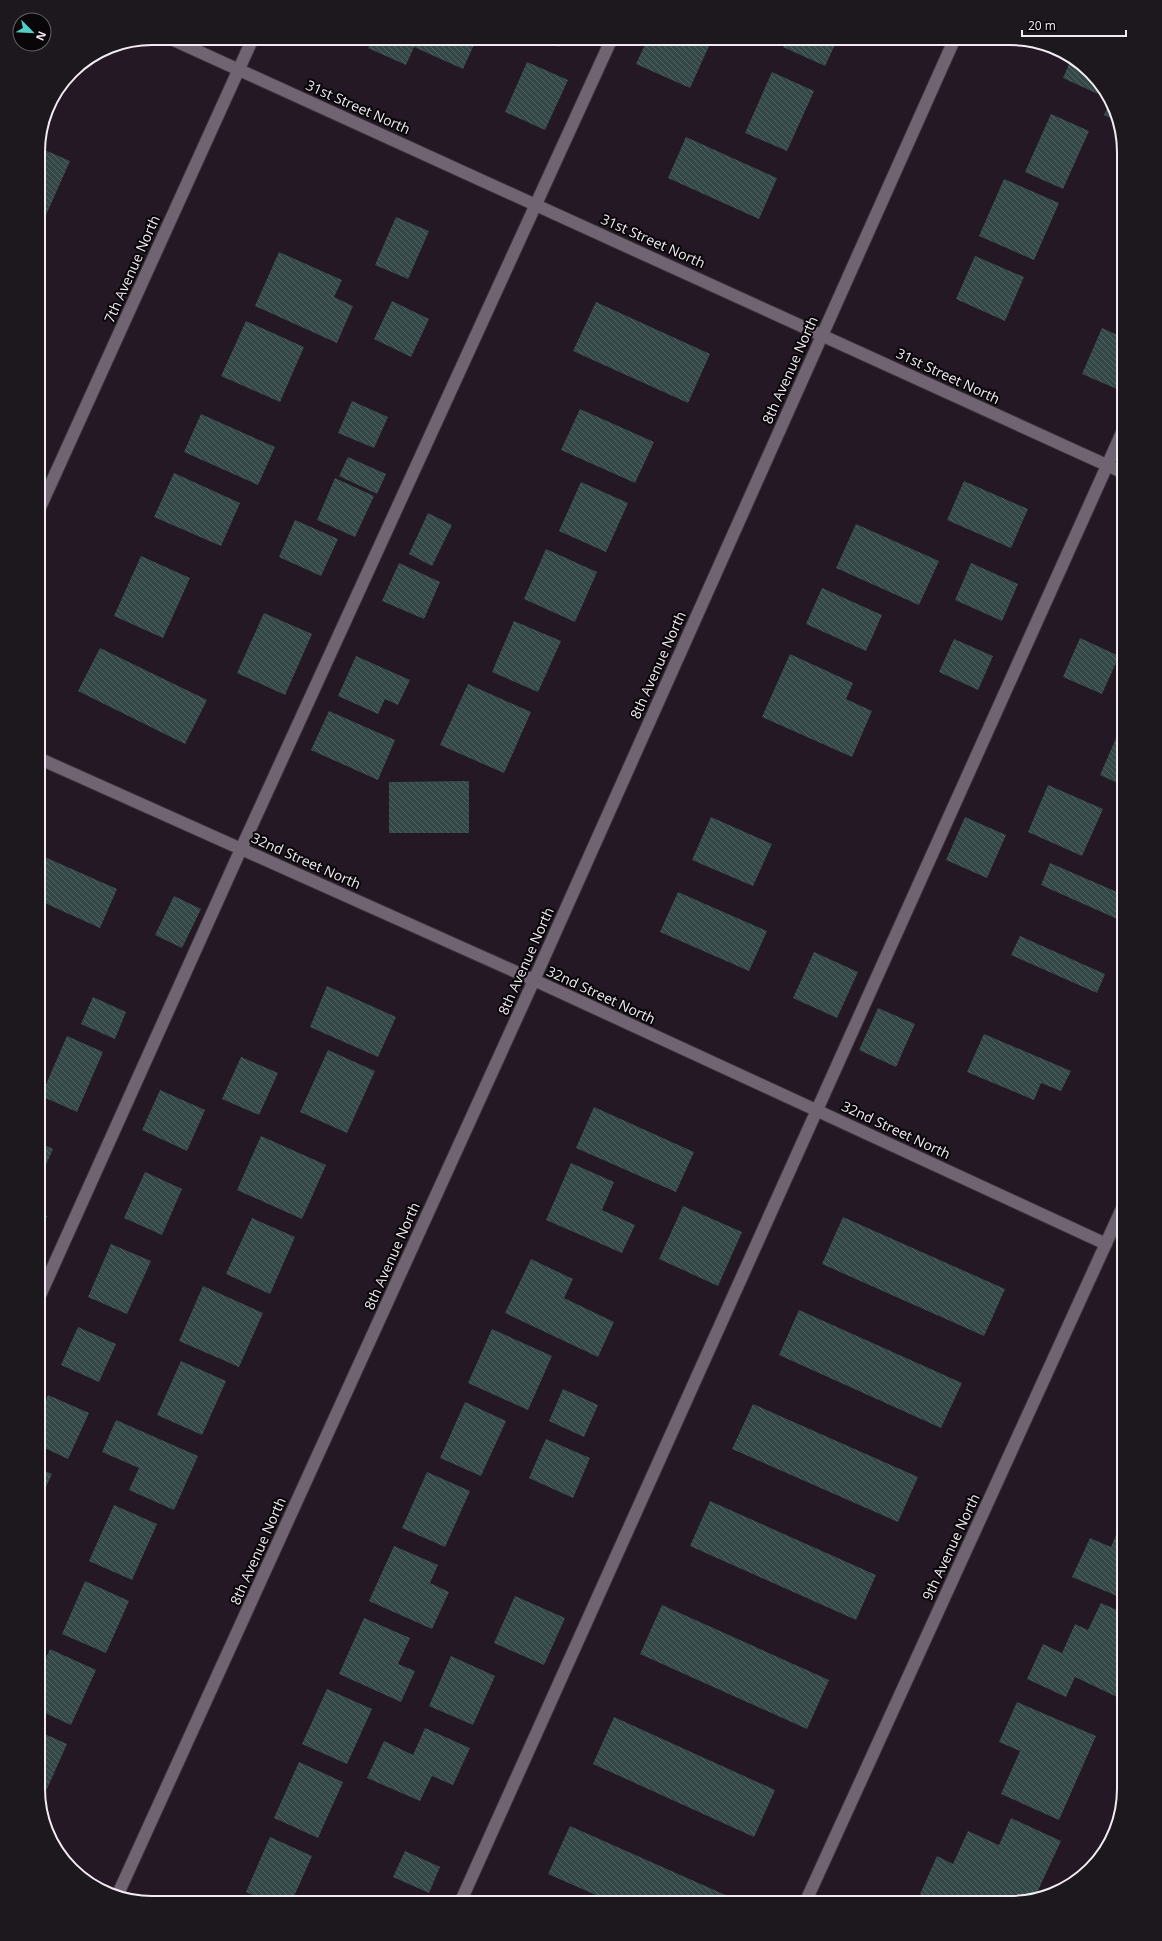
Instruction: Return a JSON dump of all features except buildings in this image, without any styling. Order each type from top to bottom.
[{"type":"street","name":"31st Street North","points":[[184,45],[822,334],[1117,470]]},
{"type":"street","name":"7th Avenue North","points":[[45,497],[250,45]]},
{"type":"street","points":[[45,1284],[241,849],[537,205],[609,45]]},
{"type":"street","name":"8th Avenue North","points":[[120,1890],[534,980],[952,45]]},
{"type":"street","points":[[463,1896],[1117,443]]},
{"type":"street","name":"32nd Street North","points":[[45,761],[534,980],[1106,1244]]},
{"type":"street","name":"9th Avenue North","points":[[808,1896],[1117,1220]]}]
